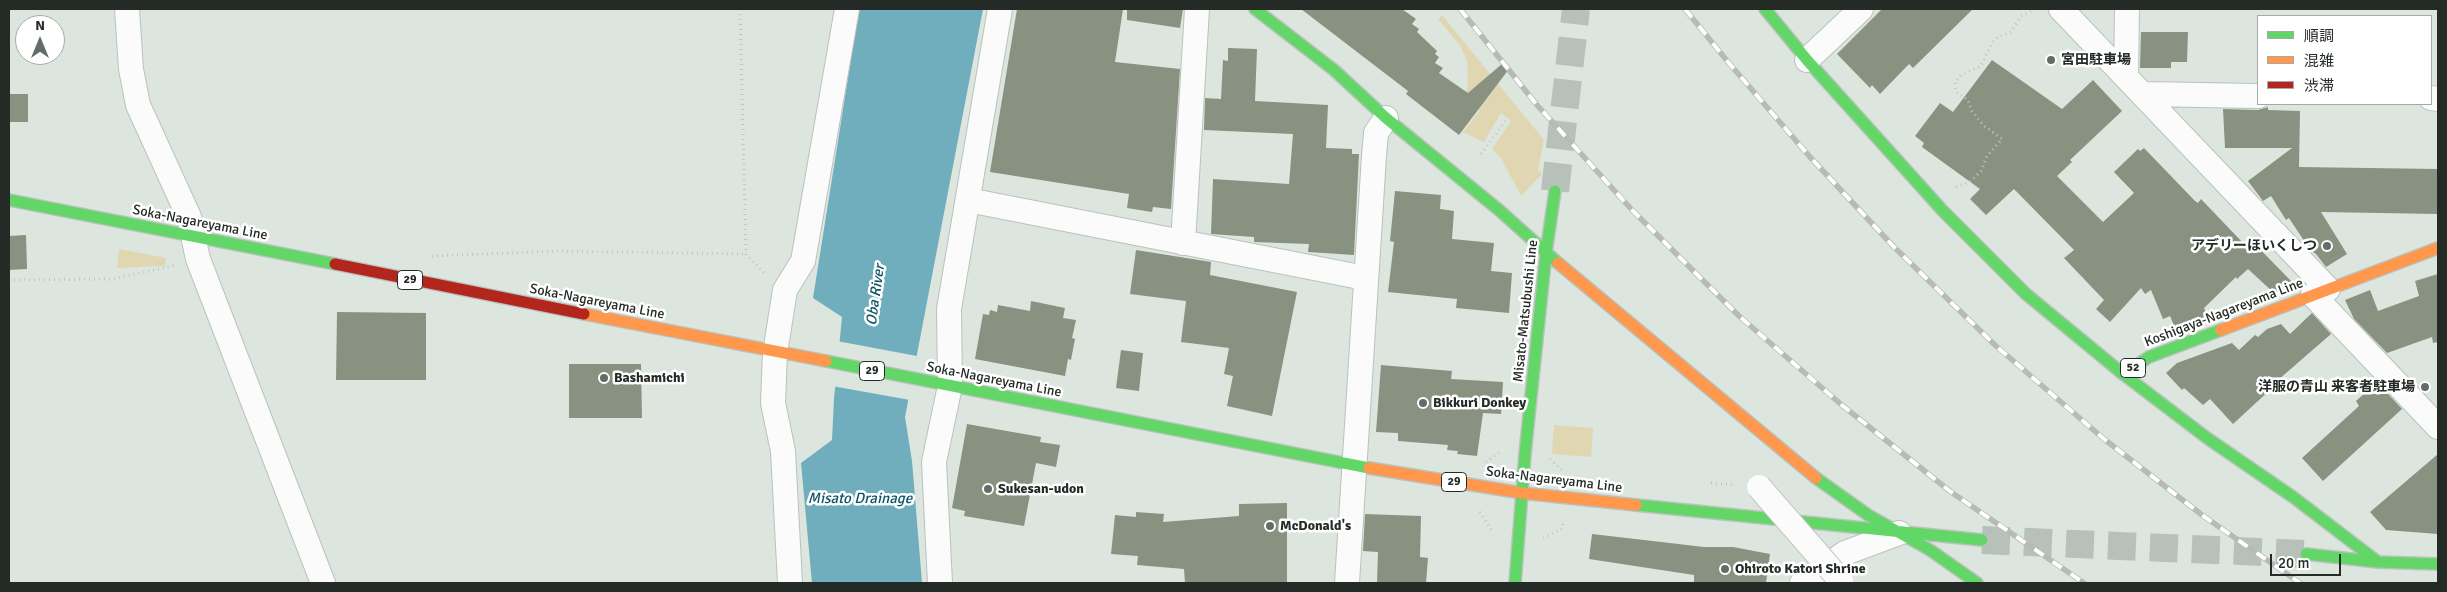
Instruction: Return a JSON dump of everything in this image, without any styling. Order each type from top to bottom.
[{"type":"main road","points":[[1255,9],[1334,70],[1386,118],[1500,210],[1546,253],[1816,478],[1868,515],[1930,550],[1977,583]]},
{"type":"main road","points":[[1765,9],[1807,60],[1943,210],[2026,294],[2123,374]]},
{"type":"main road","name":"Misato-Matsubushi Line","points":[[1515,583],[1546,253],[1556,191]]},
{"type":"main road","name":"Soka-Nagareyama Line","points":[[9,200],[196,248],[775,353],[1355,466],[1522,493],[1982,540]]},
{"type":"main road","name":"Koshigaya-Nagareyama Line","points":[[2123,374],[2149,357],[2438,248]]},
{"type":"main road","name":"52","points":[[2123,374],[2207,438],[2293,497],[2378,562]]},
{"type":"main road","points":[[2306,554],[2378,562],[2438,564]]},
{"type":"street","points":[[127,9],[131,69],[138,105],[189,217],[196,248],[323,583]]},
{"type":"street","points":[[790,583],[783,451],[773,403],[775,353],[785,290],[803,261],[847,9]]},
{"type":"street","points":[[940,583],[934,462],[941,385],[949,309],[1000,9]]},
{"type":"street","points":[[1183,242],[1197,9]]},
{"type":"street","points":[[1807,60],[1861,9]]},
{"type":"street","points":[[2061,9],[2143,94],[2438,427]]},
{"type":"street","points":[[2126,76],[2127,9]]},
{"type":"street","points":[[2143,94],[2257,96]]},
{"type":"street","points":[[1347,583],[1365,278],[1376,133],[1386,118]]},
{"type":"street","points":[[968,200],[1365,278]]},
{"type":"street","points":[[1759,487],[1841,581]]},
{"type":"street","points":[[1802,583],[1812,574],[1845,553],[1899,532]]},
{"type":"path","points":[[740,9],[746,254],[766,275],[785,290]]},
{"type":"path","points":[[1950,189],[1970,182],[1981,171],[1986,156],[2002,139],[1983,125],[1971,110],[1968,100],[1956,92],[1955,82],[1961,75],[1981,66],[1992,43],[1998,37],[2011,32],[2021,16],[2034,9]]},
{"type":"path","points":[[1480,154],[1507,119]]},
{"type":"path","points":[[9,280],[114,279],[196,248]]},
{"type":"path","points":[[429,256],[478,252],[557,251],[746,254]]},
{"type":"shaded area","points":[[1442,15],[1544,140],[1538,170],[1542,174],[1521,196],[1501,158],[1492,149],[1511,121],[1501,113],[1484,142],[1463,132],[1480,110],[1464,98],[1468,84],[1467,60],[1459,44],[1438,19]]},
{"type":"shaded area","points":[[119,249],[166,258],[165,266],[117,268]]},
{"type":"shaded area","points":[[1554,425],[1593,428],[1591,457],[1552,454]]},
{"type":"water","points":[[859,9],[983,9],[905,417],[912,461],[922,583],[812,583],[801,463],[832,440],[842,317],[813,298]]},
{"type":"pier","points":[[837,341],[917,356],[910,400],[832,386]]},
{"type":"building","points":[[1017,9],[1123,9],[1115,62],[1180,69],[1171,209],[1153,207],[1152,212],[1127,208],[1129,194],[990,172]]},
{"type":"building","points":[[1127,9],[1183,9],[1180,28],[1127,20]]},
{"type":"building","points":[[1301,9],[1402,9],[1416,19],[1412,24],[1419,29],[1417,32],[1437,51],[1435,54],[1439,57],[1435,63],[1443,68],[1439,73],[1468,93],[1503,63],[1509,69],[1459,135],[1406,94],[1408,91]]},
{"type":"building","points":[[1882,9],[1973,9],[1913,68],[1909,64],[1880,94],[1872,85],[1870,88],[1837,54]]},
{"type":"building","points":[[2141,32],[2188,32],[2187,62],[2171,62],[2171,68],[2140,68]]},
{"type":"building","points":[[1228,48],[1257,49],[1255,101],[1328,105],[1326,148],[1352,149],[1352,154],[1359,154],[1354,255],[1308,252],[1309,244],[1254,242],[1254,237],[1211,234],[1213,179],[1289,184],[1293,134],[1204,130],[1205,98],[1221,99],[1223,60],[1228,61]]},
{"type":"building","points":[[1992,60],[2062,109],[2093,80],[2122,111],[2070,160],[2072,162],[2057,176],[2103,222],[2134,193],[2114,172],[2138,149],[2140,151],[2144,148],[2195,201],[2198,203],[2201,199],[2244,244],[2250,239],[2291,281],[2283,290],[2274,293],[2248,269],[2237,279],[2236,277],[2204,308],[2208,318],[2176,330],[2170,316],[2163,319],[2151,290],[2145,294],[2141,288],[2110,322],[2096,309],[2104,300],[2064,258],[2074,250],[2014,189],[1986,215],[1970,199],[1980,189],[1922,147],[1924,143],[1915,136],[1940,103],[1953,112]]},
{"type":"building","points":[[9,94],[28,94],[28,122],[9,122]]},
{"type":"building","points":[[2268,107],[2268,110],[2300,111],[2299,167],[2438,169],[2438,214],[2321,212],[2347,254],[2326,267],[2316,254],[2310,250],[2289,218],[2286,220],[2271,196],[2263,201],[2248,181],[2292,148],[2225,148],[2223,109],[2258,110]]},
{"type":"building","points":[[1395,191],[1441,195],[1440,209],[1454,211],[1452,239],[1494,243],[1491,271],[1512,273],[1509,313],[1456,308],[1457,299],[1388,292],[1394,242],[1390,241]]},
{"type":"building","points":[[26,235],[27,269],[9,270],[9,236]]},
{"type":"building","points":[[1136,250],[1211,262],[1210,275],[1297,292],[1272,416],[1227,406],[1233,376],[1224,374],[1229,348],[1181,342],[1186,301],[1130,294]]},
{"type":"building","points":[[2438,274],[2438,342],[2433,343],[2432,337],[2387,353],[2354,319],[2345,300],[2370,290],[2378,311],[2419,296],[2415,281]]},
{"type":"building","points":[[1031,301],[1065,308],[1063,318],[1076,320],[1072,338],[1075,339],[1071,360],[1068,359],[1065,376],[975,359],[983,314],[989,315],[990,310],[997,312],[998,305],[1030,311]]},
{"type":"building","points":[[337,312],[426,313],[426,380],[336,380]]},
{"type":"building","points":[[2312,313],[2331,334],[2270,387],[2271,389],[2233,424],[2210,399],[2203,405],[2184,388],[2182,390],[2166,373],[2177,363],[2232,343],[2239,350],[2255,335],[2258,337],[2267,329],[2281,324],[2290,334]]},
{"type":"building","points":[[1121,350],[1143,353],[1139,391],[1116,388]]},
{"type":"building","points":[[569,364],[641,364],[642,418],[569,418]]},
{"type":"building","points":[[1381,365],[1452,371],[1451,379],[1503,382],[1501,414],[1483,413],[1477,456],[1457,454],[1458,451],[1447,450],[1448,445],[1398,441],[1398,433],[1376,432]]},
{"type":"building","points":[[2377,382],[2402,409],[2323,481],[2302,458],[2359,406],[2356,401]]},
{"type":"building","points":[[967,424],[1041,437],[1040,442],[1060,445],[1056,467],[1036,463],[1024,526],[964,516],[965,511],[952,508]]},
{"type":"building","points":[[2438,454],[2438,534],[2386,530],[2370,512]]},
{"type":"building","points":[[1287,503],[1287,583],[1185,583],[1184,569],[1137,565],[1138,556],[1111,554],[1115,515],[1136,517],[1136,512],[1164,514],[1163,522],[1239,516],[1239,504]]},
{"type":"building","points":[[1365,514],[1421,516],[1420,557],[1428,558],[1426,583],[1377,583],[1378,552],[1363,551]]},
{"type":"building","points":[[1592,534],[1704,547],[1733,547],[1770,554],[1766,583],[1694,583],[1694,575],[1589,559]]},
{"type":"tunnel","points":[[1555,191],[1576,9]]},
{"type":"tunnel","points":[[1982,540],[2306,554]]},
{"type":"railway","points":[[1460,9],[1537,105],[1632,210],[1739,316],[1843,406],[1951,492],[2084,583]]},
{"type":"railway","points":[[1685,9],[1810,157],[1894,247],[1996,346],[2104,439],[2202,515],[2300,583]]},
{"type":"traffic: fast","points":[[1255,9],[1334,70],[1386,118],[1499,210],[1558,263]]},
{"type":"traffic: fast","points":[[1765,9],[1807,60],[1943,211],[2026,294],[2123,374]]},
{"type":"traffic: fast","points":[[1515,583],[1525,454],[1546,253],[1555,191]]},
{"type":"traffic: fast","points":[[9,200],[335,264]]},
{"type":"traffic: fast","points":[[2221,330],[2149,357],[2123,374],[2207,438],[2293,497],[2378,562]]},
{"type":"traffic: fast","points":[[826,361],[1369,468]]},
{"type":"traffic: fast","points":[[1816,478],[1868,515],[1930,550],[1977,583]]},
{"type":"traffic: fast","points":[[1636,505],[1982,540]]},
{"type":"traffic: fast","points":[[2306,554],[2378,562],[2438,564]]},
{"type":"traffic: slow","points":[[2221,330],[2438,248]]},
{"type":"traffic: slow","points":[[1558,263],[1816,478]]},
{"type":"traffic: slow","points":[[584,314],[826,361]]},
{"type":"traffic: slow","points":[[1369,468],[1522,493],[1636,505]]},
{"type":"traffic: jam","points":[[335,264],[584,314]]},
{"type":"place","name":"宮田駐車場","points":[[2051,60]]},
{"type":"place","name":"アデリーほいくしつ","points":[[2327,246]]},
{"type":"place","name":"Bashamichi","points":[[604,378]]},
{"type":"place","name":"洋服の青山 来客者駐車場","points":[[2425,387]]},
{"type":"place","name":"Bikkuri Donkey","points":[[1423,403]]},
{"type":"place","name":"Sukesan-udon","points":[[988,489]]},
{"type":"place","name":"McDonald's","points":[[1270,526]]},
{"type":"place","name":"Ohiroto Katori Shrine","points":[[1725,569]]},
{"type":"water label","name":"Oba River","points":[[876,295]]},
{"type":"water label","name":"Misato Drainage","points":[[860,499]]}]
